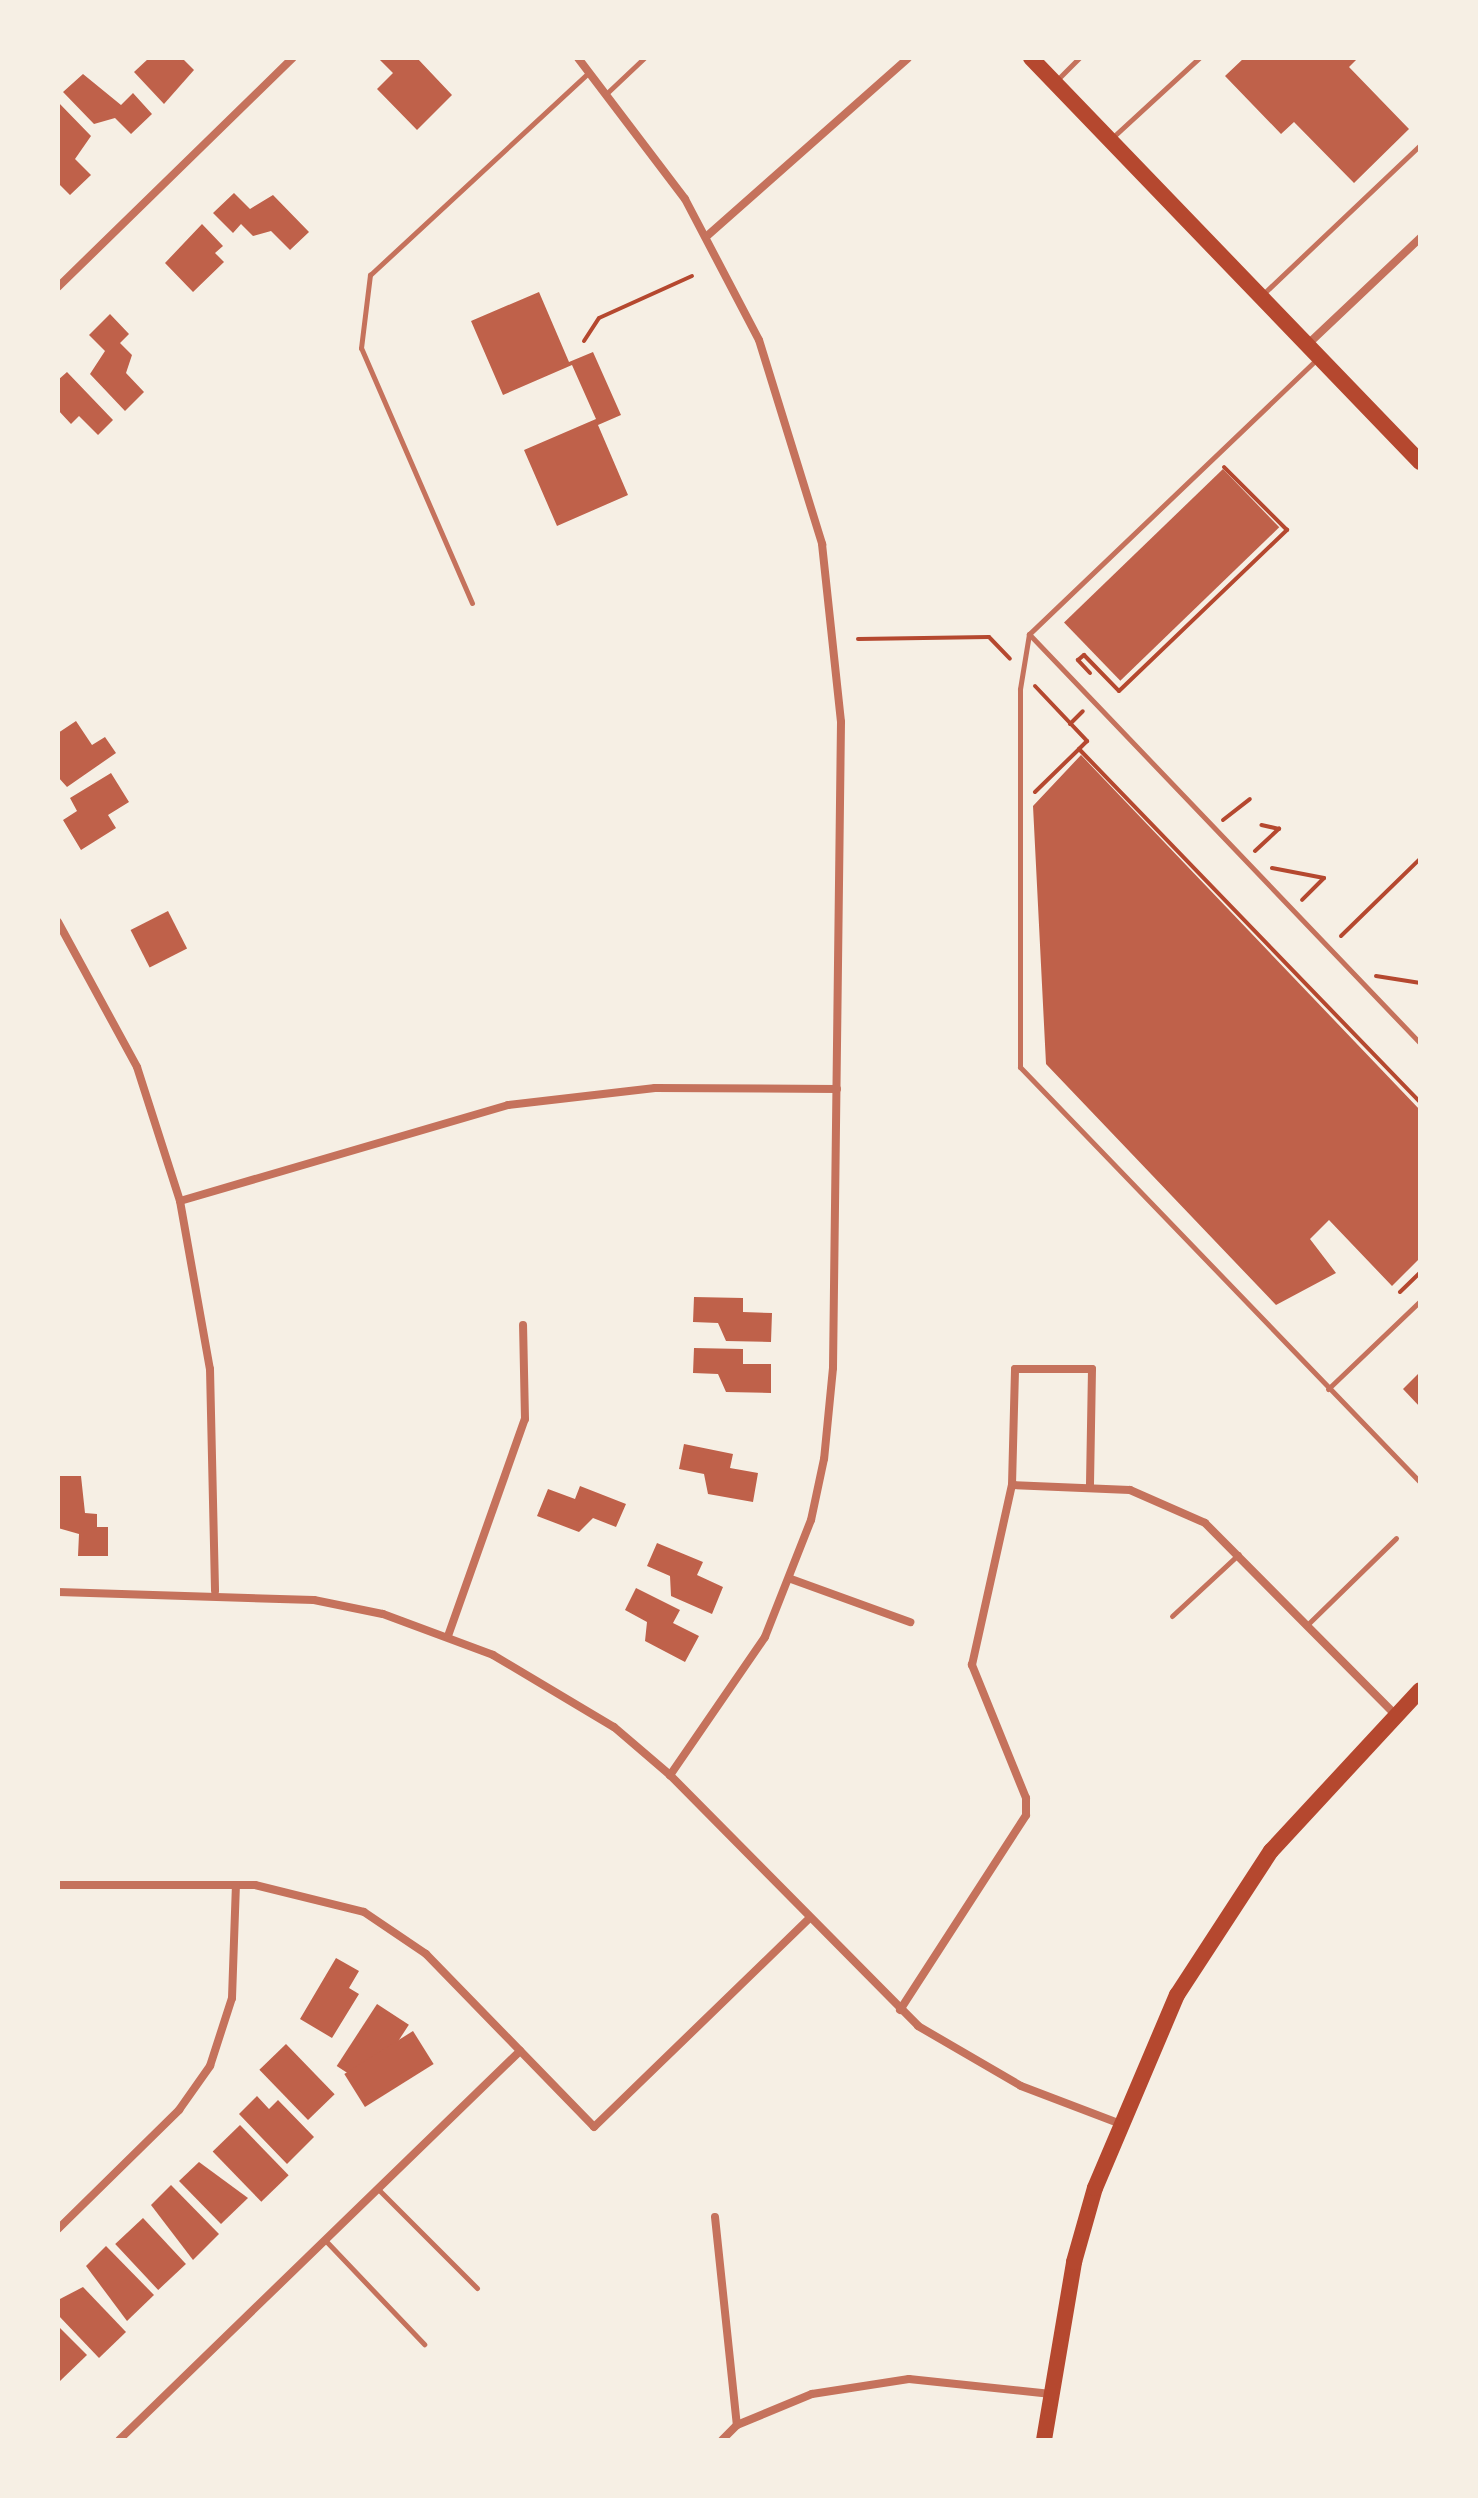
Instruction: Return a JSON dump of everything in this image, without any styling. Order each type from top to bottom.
[{"type":"main road","points":[[1031,58],[1420,462]]},
{"type":"main road","points":[[1044,2440],[1074,2262],[1118,2123],[1177,1995],[1226,1913],[1332,1778],[1420,1690]]},
{"type":"street","points":[[58,287],[293,58]]},
{"type":"street","points":[[578,58],[607,93],[707,236],[785,407],[829,588],[841,722],[830,1417],[791,1579],[733,1691],[670,1775]]},
{"type":"street","points":[[707,236],[908,58]]},
{"type":"street","points":[[1307,345],[1420,238]]},
{"type":"street","points":[[58,922],[137,1067],[180,1201],[210,1369],[215,1591]]},
{"type":"street","points":[[180,1201],[508,1105],[655,1088],[837,1089]]},
{"type":"street","points":[[448,1636],[523,1429],[528,1378],[523,1325]]},
{"type":"street","points":[[900,2010],[1026,1815],[1026,1798],[972,1665],[1012,1485],[1015,1369],[1092,1369],[1090,1488]]},
{"type":"street","points":[[1012,1485],[1090,1488],[1158,1499],[1240,1553],[1395,1714]]},
{"type":"street","points":[[791,1579],[910,1622]]},
{"type":"street","points":[[58,1592],[215,1591],[314,1600],[448,1636],[555,1688],[670,1775],[900,2010],[978,2065],[1118,2123]]},
{"type":"street","points":[[58,1885],[236,1885],[329,1898],[396,1931],[594,2127],[809,1919]]},
{"type":"street","points":[[58,2229],[179,2110],[210,2066],[232,1998],[236,1885]]},
{"type":"street","points":[[119,2440],[520,2051]]},
{"type":"street","points":[[715,2217],[737,2425]]},
{"type":"street","points":[[722,2440],[737,2425],[812,2394],[909,2379],[1051,2394]]},
{"type":"lane","points":[[607,93],[644,58]]},
{"type":"lane","points":[[1055,83],[1079,58]]},
{"type":"lane","points":[[1109,140],[1199,58]]},
{"type":"lane","points":[[472,603],[361,348],[370,275],[590,72]]},
{"type":"lane","points":[[1260,297],[1420,145]]},
{"type":"lane","points":[[1319,358],[1029,634],[1023,673],[1020,1067],[1420,1482]]},
{"type":"lane","points":[[1029,634],[1420,1043]]},
{"type":"lane","points":[[1328,1389],[1420,1301]]},
{"type":"lane","points":[[1308,1624],[1396,1538]]},
{"type":"lane","points":[[1172,1616],[1240,1553]]},
{"type":"lane","points":[[378,2189],[477,2288]]},
{"type":"lane","points":[[325,2240],[424,2344]]},
{"type":"path","points":[[584,341],[599,318],[692,276]]},
{"type":"path","points":[[1070,724],[1105,689],[1078,660],[1084,655],[1119,691],[1287,530],[1224,466]]},
{"type":"path","points":[[858,639],[989,637],[1087,741],[1034,793]]},
{"type":"path","points":[[1079,749],[1420,1102]]},
{"type":"path","points":[[1250,856],[1279,829],[1261,825]]},
{"type":"path","points":[[1341,936],[1420,859]]},
{"type":"path","points":[[1267,873],[1276,864],[1324,878],[1297,904]]},
{"type":"path","points":[[1371,980],[1380,972],[1420,983]]},
{"type":"path","points":[[1400,1292],[1420,1273]]},
{"type":"building","points":[[149,58],[182,58],[194,70],[164,104],[134,72]]},
{"type":"building","points":[[378,58],[417,58],[452,95],[417,130],[377,89],[393,73]]},
{"type":"building","points":[[1244,58],[1358,58],[1349,67],[1409,129],[1354,183],[1294,122],[1281,134],[1225,76]]},
{"type":"building","points":[[83,74],[121,105],[133,93],[152,114],[131,134],[115,118],[94,124],[63,92]]},
{"type":"building","points":[[58,102],[91,136],[75,159],[91,175],[70,195],[58,183]]},
{"type":"building","points":[[234,193],[250,209],[273,195],[309,232],[290,250],[271,231],[253,236],[241,224],[233,233],[213,213]]},
{"type":"building","points":[[202,224],[223,246],[215,253],[224,262],[193,292],[165,263]]},
{"type":"building","points":[[539,292],[569,362],[593,352],[621,415],[598,425],[628,495],[557,526],[524,450],[596,419],[572,365],[503,395],[471,321]]},
{"type":"building","points":[[110,314],[129,334],[120,343],[132,355],[126,373],[144,392],[125,411],[90,374],[105,351],[89,335]]},
{"type":"building","points":[[67,372],[113,420],[98,435],[79,416],[71,424],[58,410],[58,380]]},
{"type":"building","points":[[1223,469],[1279,527],[1120,681],[1064,623]]},
{"type":"building","points":[[76,721],[92,745],[105,737],[116,753],[67,787],[58,777],[58,733]]},
{"type":"building","points":[[1081,755],[1420,1110],[1420,1258],[1392,1286],[1329,1220],[1310,1239],[1336,1273],[1276,1305],[1046,1064],[1033,806]]},
{"type":"building","points":[[111,773],[129,802],[108,815],[116,828],[81,850],[63,820],[77,811],[70,798]]},
{"type":"building","points":[[168,911],[187,948],[150,967],[131,930]]},
{"type":"building","points":[[694,1297],[743,1298],[743,1312],[772,1313],[771,1342],[726,1341],[718,1323],[693,1322]]},
{"type":"building","points":[[694,1348],[743,1349],[743,1364],[771,1364],[771,1393],[726,1392],[718,1374],[693,1373]]},
{"type":"building","points":[[1420,1372],[1420,1407],[1403,1389]]},
{"type":"building","points":[[684,1444],[733,1454],[730,1468],[758,1473],[753,1502],[708,1494],[704,1474],[679,1469]]},
{"type":"building","points":[[58,1476],[81,1476],[85,1513],[97,1514],[97,1527],[108,1527],[108,1556],[78,1556],[79,1534],[58,1528]]},
{"type":"building","points":[[580,1486],[626,1504],[616,1527],[593,1518],[579,1532],[537,1516],[548,1489],[575,1499]]},
{"type":"building","points":[[657,1543],[703,1562],[697,1575],[723,1587],[712,1614],[671,1596],[670,1576],[647,1566]]},
{"type":"building","points":[[636,1588],[680,1610],[673,1623],[699,1636],[685,1662],[645,1641],[647,1622],[625,1610]]},
{"type":"building","points":[[336,1958],[359,1971],[349,1988],[359,1994],[332,2038],[300,2019]]},
{"type":"building","points":[[377,2004],[409,2025],[369,2087],[337,2066]]},
{"type":"building","points":[[413,2031],[434,2064],[365,2107],[344,2074]]},
{"type":"building","points":[[286,2044],[335,2094],[308,2120],[259,2070]]},
{"type":"building","points":[[257,2096],[269,2109],[278,2100],[314,2137],[287,2164],[239,2114]]},
{"type":"building","points":[[240,2125],[289,2175],[261,2202],[213,2151]]},
{"type":"building","points":[[199,2162],[248,2198],[221,2224],[179,2181]]},
{"type":"building","points":[[171,2185],[219,2234],[193,2260],[151,2205]]},
{"type":"building","points":[[143,2218],[186,2264],[158,2290],[115,2244]]},
{"type":"building","points":[[106,2246],[154,2295],[127,2321],[86,2266]]},
{"type":"building","points":[[83,2287],[126,2332],[99,2358],[58,2315],[58,2300]]},
{"type":"building","points":[[58,2326],[87,2355],[60,2381],[58,2379]]}]
